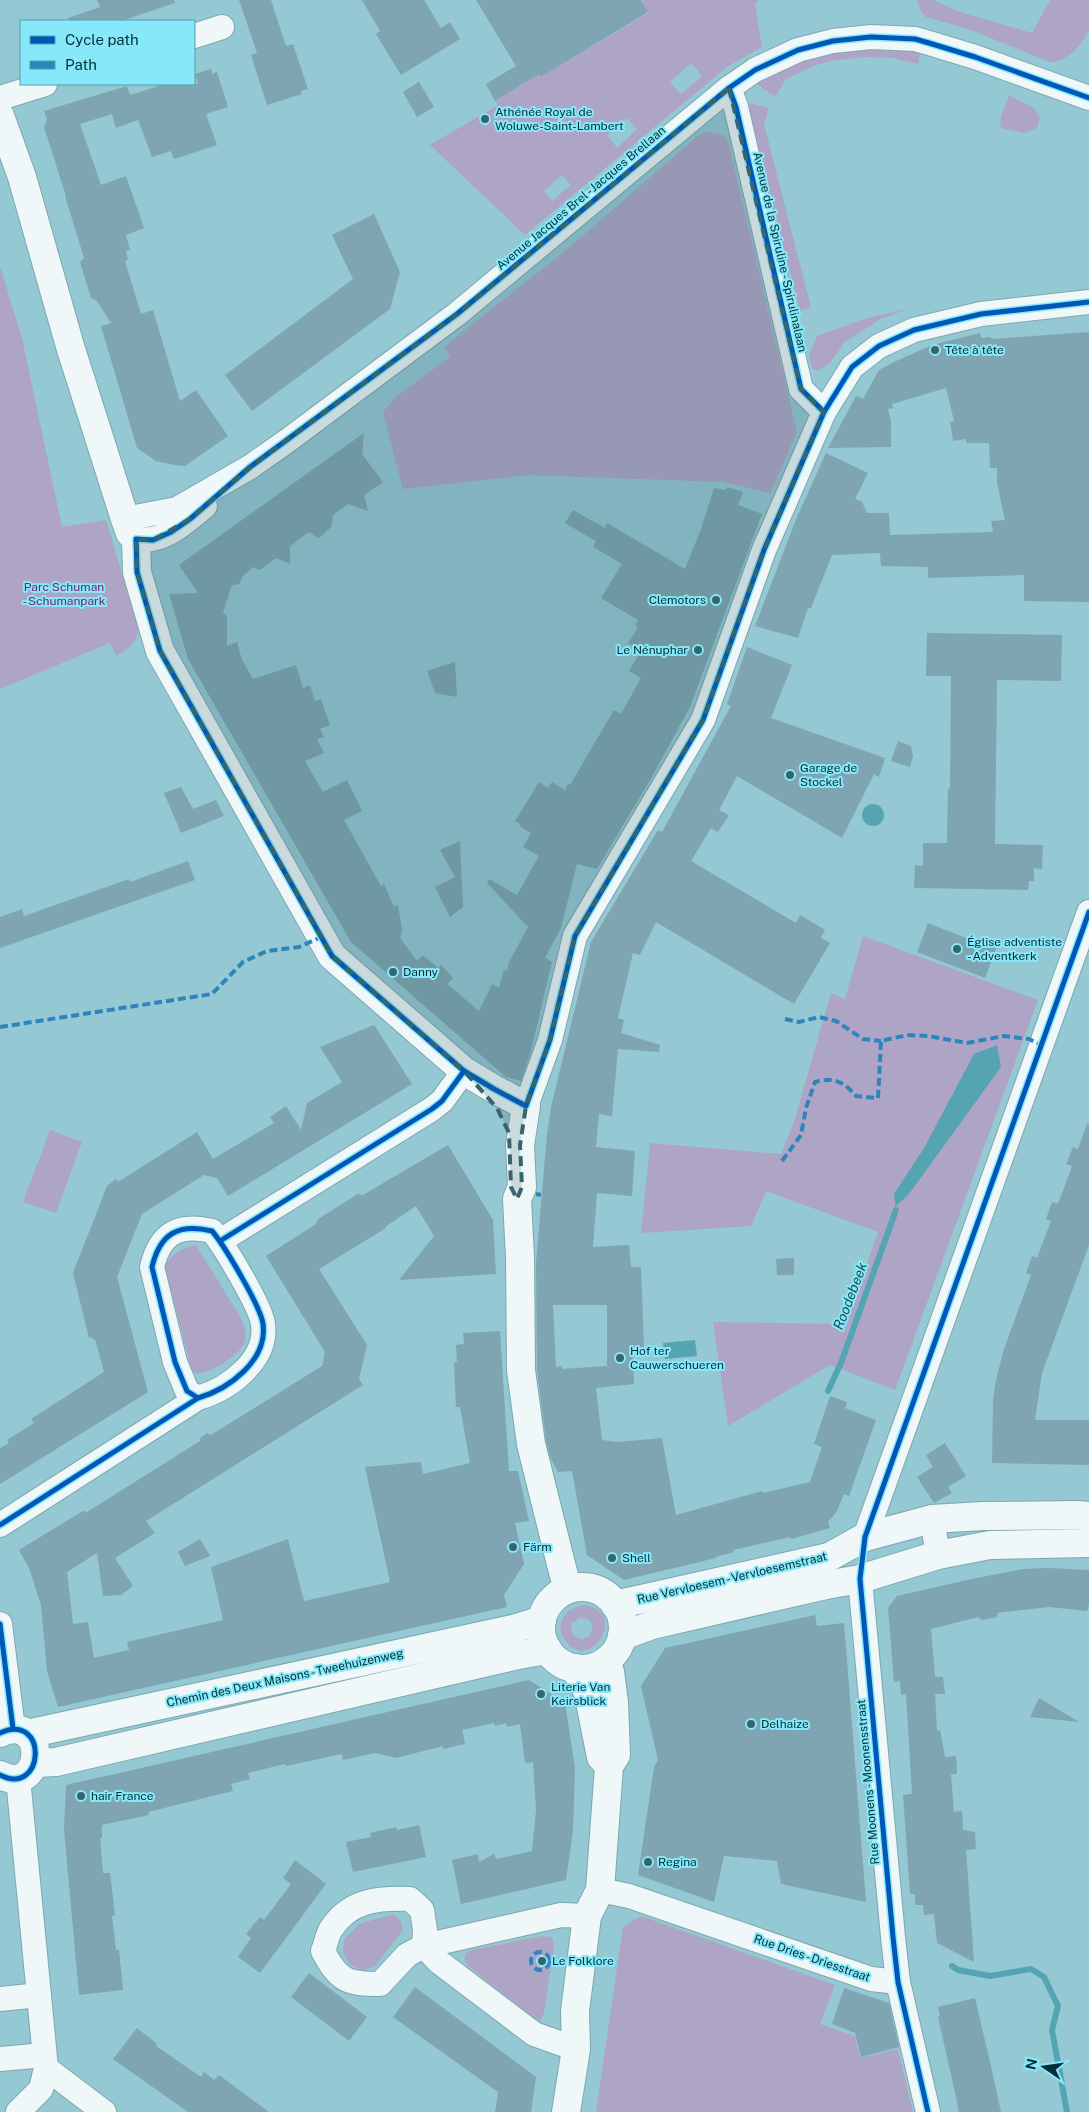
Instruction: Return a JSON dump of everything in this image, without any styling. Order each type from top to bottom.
[{"type":"street","points":[[195,36],[222,27]]},
{"type":"street","name":"Avenue Jacques Brel - Jacques Brellaan","points":[[131,529],[153,540],[171,532],[190,519],[250,467],[457,314],[729,88],[755,70],[798,50],[834,41],[872,36],[915,39],[974,57],[1089,98]]},
{"type":"street","points":[[0,98],[42,85]]},
{"type":"street","name":"Avenue de la Spiruline - Spirulinalaan","points":[[729,88],[736,107],[801,390],[824,412]]},
{"type":"street","points":[[0,116],[22,177],[70,346],[131,529],[138,572],[160,651],[332,956],[464,1071],[506,1120],[509,1133],[511,1187],[517,1199],[520,1258],[521,1370],[534,1453],[562,1568],[572,1588]]},
{"type":"street","points":[[517,1199],[522,1187],[520,1145],[526,1106],[550,1040],[575,936],[703,720],[764,550],[824,412],[852,367],[879,346],[914,330],[981,314],[1089,302]]},
{"type":"street","points":[[865,1537],[1089,912]]},
{"type":"street","points":[[464,1071],[526,1106]]},
{"type":"street","points":[[220,1241],[432,1109],[442,1100],[464,1071]]},
{"type":"street","points":[[0,1525],[198,1398],[209,1395],[239,1376],[255,1358],[263,1342],[264,1323],[255,1302],[220,1241],[212,1231],[181,1228],[167,1238],[155,1253],[152,1267],[175,1362],[187,1391],[198,1398]]},
{"type":"street","name":"Rue Vervloesem - Vervloesemstraat","points":[[615,1605],[829,1557],[865,1537],[932,1519],[1078,1514],[1089,1516]]},
{"type":"street","points":[[932,1519],[938,1555]]},
{"type":"street","points":[[622,1636],[652,1625],[860,1579],[938,1555],[990,1545],[1089,1542]]},
{"type":"street","name":"Rue Moonens - Moonensstraat","points":[[860,1579],[892,1937],[898,1982]]},
{"type":"street","points":[[572,1588],[586,1588],[599,1591],[615,1605],[621,1617],[622,1636],[616,1650],[606,1661],[592,1667],[575,1668],[560,1662],[548,1650],[542,1637],[542,1620],[545,1611],[556,1597],[572,1588]]},
{"type":"street","name":"Chemin des Deux Maisons - Tweehuizenweg","points":[[13,1732],[512,1629],[542,1620]]},
{"type":"street","points":[[0,1624],[13,1732],[36,1747],[37,1755],[11,1774]]},
{"type":"street","points":[[11,1774],[498,1659],[548,1650]]},
{"type":"street","points":[[576,2049],[592,2014],[606,1909],[600,1890],[609,1766],[616,1755],[614,1702],[610,1672],[606,1661]]},
{"type":"street","points":[[575,1668],[588,1692],[602,1757],[609,1766]]},
{"type":"street","points":[[11,1774],[39,1995],[45,2062],[41,2090],[18,2112]]},
{"type":"street","points":[[566,2112],[576,2049],[574,2011],[587,1916],[600,1890]]},
{"type":"street","name":"Rue Dries - Driesstraat","points":[[600,1890],[629,1896],[871,1980],[898,1982]]},
{"type":"street","points":[[576,2049],[534,2034],[439,1962],[424,1946],[561,1916],[587,1916]]},
{"type":"street","points":[[898,1982],[928,2112]]},
{"type":"street","points":[[0,2000],[39,1995]]},
{"type":"street","points":[[0,2058],[45,2062],[104,2112]]},
{"type":"highlighted area","points":[[729,88],[801,389],[824,412],[764,550],[703,720],[575,936],[550,1040],[526,1106],[520,1145],[522,1187],[517,1199],[511,1187],[509,1133],[497,1108],[464,1071],[332,956],[160,651],[137,572],[136,539],[153,540],[190,519],[250,467],[457,314]]},
{"type":"green space","points":[[645,0],[759,0],[755,4],[762,47],[727,67],[525,235],[430,145],[498,105],[495,101],[522,85],[535,67],[541,77],[648,13],[642,2]],"holes":[[[691,63],[702,76],[681,94],[670,82]],[[627,118],[637,129],[617,148],[607,135]],[[562,175],[571,185],[552,201],[544,191]]]},
{"type":"green space","points":[[917,0],[933,0],[960,12],[1032,33],[1050,0],[1089,0],[1089,28],[1084,39],[1074,51],[1062,59],[1050,62],[968,29],[926,17],[921,11]]},
{"type":"green space","points":[[863,47],[921,51],[918,64],[892,58],[864,57],[831,61],[813,66],[786,79],[775,97],[757,84],[778,69],[792,64],[822,55]]},
{"type":"green space","points":[[1009,95],[1034,108],[1040,117],[1037,128],[1024,133],[1001,128],[1000,120]]},
{"type":"green space","points":[[750,103],[769,108],[764,124],[811,307],[800,311],[750,118]]},
{"type":"green space","points":[[709,132],[723,135],[728,141],[797,432],[770,493],[724,482],[528,475],[403,489],[383,412],[396,397],[450,357],[444,347],[571,246],[699,135]]},
{"type":"green space","name":"Parc Schuman - Schumanpark","points":[[0,267],[22,338],[62,527],[106,520],[139,629],[131,645],[116,656],[110,643],[0,689]]},
{"type":"green space","points":[[910,308],[881,319],[845,342],[829,364],[817,371],[812,368],[809,356],[817,336],[864,319]]},
{"type":"green space","points":[[863,936],[1038,1000],[895,1390],[830,1365],[728,1426],[713,1322],[846,1324],[878,1232],[766,1191],[751,1226],[641,1233],[650,1143],[781,1154],[794,1122],[831,993],[845,999]]},
{"type":"green space","points":[[50,1130],[82,1142],[56,1213],[23,1202]]},
{"type":"green space","points":[[196,1245],[241,1318],[246,1335],[242,1346],[231,1358],[201,1373],[195,1373],[191,1367],[165,1264],[179,1251]]},
{"type":"green space","points":[[585,1605],[598,1610],[604,1619],[605,1629],[601,1639],[594,1646],[585,1650],[575,1649],[565,1640],[561,1628],[561,1622],[564,1617],[578,1606]],"holes":[[[580,1617],[590,1620],[593,1627],[589,1637],[582,1639],[576,1637],[571,1629],[572,1623]]]},
{"type":"green space","points":[[394,1914],[401,1921],[403,1930],[375,1966],[364,1971],[351,1965],[343,1953],[344,1940],[359,1924]]},
{"type":"green space","points":[[641,1916],[835,1985],[820,2024],[855,2036],[860,2058],[898,2049],[913,2112],[596,2112],[623,1927]]},
{"type":"green space","points":[[542,1936],[552,1937],[554,1946],[544,2013],[540,2021],[531,2016],[467,1965],[464,1957],[467,1952],[472,1950]]},
{"type":"water","points":[[869,804],[877,804],[884,811],[884,819],[877,826],[869,826],[862,819],[862,811]]},
{"type":"water","points":[[997,1045],[1001,1067],[909,1194],[896,1206],[896,1210],[894,1194],[924,1148],[974,1054]]},
{"type":"water","points":[[695,1340],[697,1356],[665,1359],[663,1343]]},
{"type":"building","points":[[97,0],[174,0],[175,3],[124,20],[68,20],[68,18],[100,7]]},
{"type":"building","points":[[239,0],[271,0],[286,46],[293,44],[308,89],[301,91],[302,94],[267,105],[251,55],[257,53]]},
{"type":"building","points":[[362,0],[424,0],[441,28],[450,22],[460,39],[401,75],[376,34],[380,31]]},
{"type":"building","points":[[476,0],[641,0],[648,12],[541,77],[539,74],[495,101],[486,84],[516,66]]},
{"type":"building","points":[[211,69],[212,74],[217,72],[228,107],[206,114],[217,145],[174,159],[171,151],[152,157],[138,120],[116,128],[112,114],[80,124],[101,185],[126,176],[144,228],[126,235],[130,250],[126,251],[128,260],[125,261],[141,314],[153,310],[180,401],[196,390],[228,436],[185,466],[156,461],[137,448],[101,326],[111,323],[96,300],[91,298],[80,262],[84,258],[44,127],[47,120],[44,111],[127,86],[130,95],[162,85],[195,85],[198,84],[195,74]]},
{"type":"building","points":[[419,82],[434,107],[417,117],[403,92]]},
{"type":"building","points":[[374,214],[400,272],[390,309],[252,411],[225,375],[353,279],[332,235]]},
{"type":"building","points":[[1089,332],[1089,602],[1024,601],[1024,575],[928,578],[928,567],[881,566],[880,553],[832,555],[811,608],[808,608],[798,638],[755,626],[797,517],[826,453],[868,473],[855,499],[862,502],[867,513],[889,513],[890,535],[993,532],[991,521],[1005,520],[997,483],[997,468],[990,468],[989,443],[966,443],[966,439],[953,441],[950,422],[954,421],[946,388],[892,404],[893,408],[888,409],[891,421],[891,447],[828,448],[856,396],[863,399],[879,370],[932,345],[980,333],[981,338],[991,337],[991,339]]},
{"type":"building","points":[[364,433],[362,454],[383,482],[364,495],[368,511],[348,504],[333,515],[331,527],[323,535],[318,538],[309,532],[290,546],[290,564],[276,558],[260,570],[253,567],[243,576],[239,584],[232,585],[223,612],[227,617],[227,646],[237,642],[242,660],[253,679],[296,665],[303,688],[310,685],[315,701],[321,699],[330,725],[320,729],[324,737],[317,739],[324,753],[305,761],[323,792],[347,780],[362,811],[344,820],[381,886],[384,884],[394,907],[398,905],[402,930],[400,938],[417,961],[423,955],[438,968],[441,965],[453,978],[447,984],[479,1011],[492,984],[501,989],[499,987],[504,970],[507,971],[509,962],[528,927],[487,883],[489,879],[517,895],[539,856],[523,847],[531,833],[519,826],[520,824],[515,821],[539,782],[548,788],[552,782],[565,790],[568,784],[570,785],[614,710],[621,714],[641,678],[629,671],[641,651],[628,643],[638,627],[635,625],[638,620],[601,598],[622,564],[593,547],[596,541],[565,523],[573,510],[605,528],[607,523],[685,569],[701,529],[714,488],[726,490],[727,487],[743,492],[738,505],[762,514],[690,707],[650,780],[597,869],[577,864],[561,928],[545,958],[552,962],[531,1051],[521,1081],[506,1077],[351,942],[188,659],[169,594],[198,593],[179,565]]},
{"type":"building","points":[[927,633],[1062,635],[1061,681],[997,680],[995,844],[1043,845],[1042,869],[1034,868],[1034,881],[1029,881],[1028,890],[914,888],[915,865],[923,866],[923,843],[947,843],[948,789],[950,788],[951,676],[926,676]]},
{"type":"building","points":[[747,647],[792,665],[771,718],[885,758],[879,777],[874,774],[842,838],[737,776],[719,810],[729,815],[718,832],[711,828],[691,861],[796,923],[800,915],[825,930],[821,938],[830,943],[794,1004],[656,922],[640,955],[633,953],[618,1018],[624,1020],[621,1033],[660,1045],[659,1052],[618,1049],[612,1116],[599,1114],[596,1147],[635,1151],[632,1196],[597,1193],[593,1247],[629,1245],[631,1267],[641,1267],[644,1349],[633,1349],[634,1384],[596,1388],[602,1440],[618,1442],[662,1438],[676,1515],[762,1491],[763,1493],[810,1482],[822,1447],[814,1444],[830,1396],[847,1402],[845,1408],[876,1420],[849,1496],[844,1494],[837,1511],[828,1522],[830,1528],[791,1539],[790,1537],[733,1550],[734,1552],[716,1558],[624,1580],[587,1555],[572,1471],[558,1472],[550,1457],[546,1441],[537,1369],[536,1263],[547,1134],[551,1107],[591,942],[658,830],[662,832],[731,706],[727,704]],"holes":[[[553,1305],[607,1305],[607,1366],[562,1369],[562,1366],[556,1367]]]},
{"type":"building","points":[[455,662],[457,697],[435,693],[427,671]]},
{"type":"building","points":[[898,741],[911,746],[913,757],[910,767],[891,761]]},
{"type":"building","points":[[181,787],[193,809],[216,800],[224,816],[181,833],[164,793]]},
{"type":"building","points":[[460,841],[463,907],[450,917],[435,887],[455,877],[440,850]]},
{"type":"building","points":[[188,861],[195,880],[0,948],[0,917],[22,909],[24,916],[129,879],[130,882]]},
{"type":"building","name":"Église adventiste - Adventkerk","points":[[928,923],[976,942],[978,938],[997,946],[985,978],[917,952]]},
{"type":"building","points":[[374,1025],[412,1084],[228,1196],[217,1178],[204,1175],[142,1214],[117,1277],[148,1392],[0,1484],[0,1448],[9,1443],[7,1440],[34,1423],[31,1419],[104,1372],[95,1339],[89,1338],[73,1273],[107,1186],[116,1179],[118,1182],[197,1132],[213,1159],[274,1123],[270,1117],[286,1106],[301,1130],[307,1103],[342,1082],[320,1047]]},
{"type":"building","points":[[1087,1124],[1089,1124],[1089,1245],[1042,1373],[1035,1420],[1089,1420],[1089,1465],[992,1463],[993,1402],[1003,1352],[1031,1275],[1026,1273],[1032,1256],[1037,1258],[1051,1221],[1046,1219],[1052,1202],[1058,1204],[1072,1166],[1066,1164],[1073,1147],[1078,1149]]},
{"type":"building","points":[[448,1145],[493,1220],[496,1274],[399,1280],[434,1236],[416,1206],[386,1228],[319,1269],[367,1345],[359,1379],[363,1385],[146,1521],[155,1533],[115,1558],[133,1586],[121,1595],[103,1596],[97,1553],[67,1572],[73,1624],[88,1622],[94,1658],[129,1650],[127,1642],[223,1620],[211,1567],[288,1539],[304,1601],[390,1582],[365,1467],[421,1462],[423,1474],[470,1463],[460,1407],[456,1407],[454,1362],[457,1362],[456,1345],[464,1344],[463,1333],[500,1331],[509,1471],[518,1471],[529,1521],[515,1523],[524,1564],[504,1595],[507,1607],[58,1707],[47,1671],[41,1605],[29,1568],[19,1550],[83,1511],[87,1512],[200,1441],[200,1438],[207,1433],[211,1435],[322,1366],[325,1352],[266,1256],[316,1224],[318,1219],[358,1194],[363,1195]]},
{"type":"building","points":[[794,1258],[794,1275],[777,1275],[776,1259]]},
{"type":"building","points":[[945,1443],[966,1476],[948,1487],[952,1493],[934,1503],[917,1477],[933,1467],[926,1455]]},
{"type":"building","points":[[200,1539],[210,1556],[185,1566],[178,1552]]},
{"type":"building","points":[[1023,1569],[1089,1570],[1089,1605],[1087,1611],[1049,1607],[997,1613],[998,1617],[982,1620],[978,1617],[931,1629],[935,1677],[943,1677],[945,1694],[935,1694],[937,1731],[940,1730],[945,1757],[956,1756],[957,1774],[951,1774],[954,1812],[962,1811],[963,1830],[975,1832],[976,1849],[966,1850],[974,1962],[937,1943],[934,1914],[924,1915],[923,1905],[915,1905],[915,1894],[910,1894],[903,1795],[912,1794],[906,1694],[901,1695],[900,1681],[894,1682],[888,1608],[897,1596]]},
{"type":"building","name":"Delhaize","points":[[815,1615],[817,1626],[844,1623],[866,1902],[781,1884],[777,1861],[724,1856],[714,1902],[638,1875],[654,1767],[658,1760],[641,1686],[665,1648]]},
{"type":"building","points":[[529,1680],[565,1703],[575,1768],[573,1830],[566,1880],[461,1904],[452,1860],[478,1854],[479,1862],[494,1854],[497,1859],[532,1851],[536,1810],[533,1762],[525,1763],[520,1724],[507,1727],[506,1723],[495,1726],[494,1723],[462,1730],[465,1744],[443,1749],[443,1746],[396,1758],[375,1753],[343,1760],[342,1754],[286,1766],[285,1764],[248,1773],[250,1779],[231,1784],[233,1791],[148,1812],[149,1815],[102,1825],[102,1838],[100,1838],[103,1873],[110,1873],[115,1915],[112,1916],[116,1950],[119,1950],[123,1990],[79,1995],[64,1829],[66,1785]]},
{"type":"building","points":[[1039,1698],[1079,1722],[1030,1717]]},
{"type":"building","points":[[419,1825],[426,1857],[353,1872],[346,1842],[371,1837],[370,1833],[396,1827],[397,1830]]},
{"type":"building","points":[[295,1860],[326,1884],[260,1973],[238,1957],[251,1938],[246,1934],[260,1917],[264,1920],[291,1884],[283,1878]]},
{"type":"building","points":[[309,1973],[367,2017],[349,2041],[291,1997]]},
{"type":"building","points":[[415,1987],[536,2077],[531,2112],[495,2112],[498,2092],[393,2017]]},
{"type":"building","points":[[844,1988],[889,2003],[899,2047],[861,2057],[855,2033],[832,2024]]},
{"type":"building","points":[[975,1998],[1001,2112],[959,2112],[938,2017],[940,2016],[938,2007]]},
{"type":"building","points":[[137,2028],[157,2044],[156,2046],[201,2077],[204,2072],[214,2080],[219,2075],[269,2112],[188,2112],[113,2059]]},
{"type":"waterway","name":"Roodebeek","points":[[828,1391],[841,1363],[896,1210]]},
{"type":"waterway","name":"Roodebeek","points":[[952,1966],[958,1970],[990,1976],[1031,1969],[1044,1977],[1058,2006],[1052,2030],[1067,2112]]},
{"type":"marked path","points":[[0,1027],[212,994],[243,962],[267,951],[299,947],[321,937]]},
{"type":"marked path","points":[[785,1019],[799,1022],[819,1017],[836,1021],[863,1039],[881,1041]]},
{"type":"marked path","points":[[782,1161],[801,1135],[806,1108],[815,1082],[833,1080],[847,1087],[856,1096],[878,1098],[881,1041],[907,1035],[928,1036],[967,1043],[1004,1036],[1029,1039],[1041,1045]]},
{"type":"marked path","points":[[536,1194],[541,1195]]},
{"type":"marked path","points":[[536,1952],[544,1952],[549,1957],[549,1961],[547,1968],[536,1970],[531,1965],[531,1957],[536,1952]]},
{"type":"cycle path","points":[[1089,98],[975,57],[915,39],[871,37],[833,41],[798,50],[755,70],[729,88],[457,314],[250,467],[190,519],[171,532],[153,540],[136,539],[137,572],[160,651],[332,956],[464,1071],[526,1106],[550,1040],[575,936],[703,720],[764,550],[824,412],[852,367],[879,346],[914,330],[981,314],[1089,302]]},
{"type":"cycle path","points":[[729,88],[736,107],[801,389],[824,412]]},
{"type":"cycle path","points":[[928,2112],[898,1982],[893,1937],[860,1579],[865,1537],[1089,912]]},
{"type":"cycle path","points":[[220,1241],[432,1109],[442,1101],[464,1071]]},
{"type":"cycle path","points":[[0,1525],[198,1398],[222,1388],[234,1380],[253,1361],[263,1337],[263,1324],[256,1304],[233,1262],[212,1231],[190,1228],[173,1233],[166,1239],[160,1246],[152,1267],[175,1362],[187,1391],[198,1398]]},
{"type":"cycle path","points":[[0,1624],[13,1729]]},
{"type":"cycle path","points":[[0,1733],[16,1729],[27,1734],[33,1743],[35,1754],[33,1766],[26,1775],[15,1779],[0,1775]]},
{"type":"place","name":"Athénée Royal de Woluwe-Saint-Lambert","points":[[485,119]]},
{"type":"place","name":"Tête à tête","points":[[935,350]]},
{"type":"place","name":"Clemotors","points":[[716,600]]},
{"type":"place","name":"Le Nénuphar","points":[[698,650]]},
{"type":"place","name":"Garage de Stockel","points":[[790,775]]},
{"type":"place","name":"Église adventiste - Adventkerk","points":[[957,949]]},
{"type":"place","name":"Danny","points":[[393,972]]},
{"type":"place","name":"Hof ter Cauwerschueren","points":[[620,1358]]},
{"type":"place","name":"Färm","points":[[513,1547]]},
{"type":"place","name":"Shell","points":[[612,1558]]},
{"type":"place","name":"Literie Van Keirsblick","points":[[541,1694]]},
{"type":"place","name":"Delhaize","points":[[751,1724]]},
{"type":"place","name":"hair France","points":[[81,1796]]},
{"type":"place","name":"Regina","points":[[648,1862]]},
{"type":"place","name":"Le Folklore","points":[[542,1961]]}]
